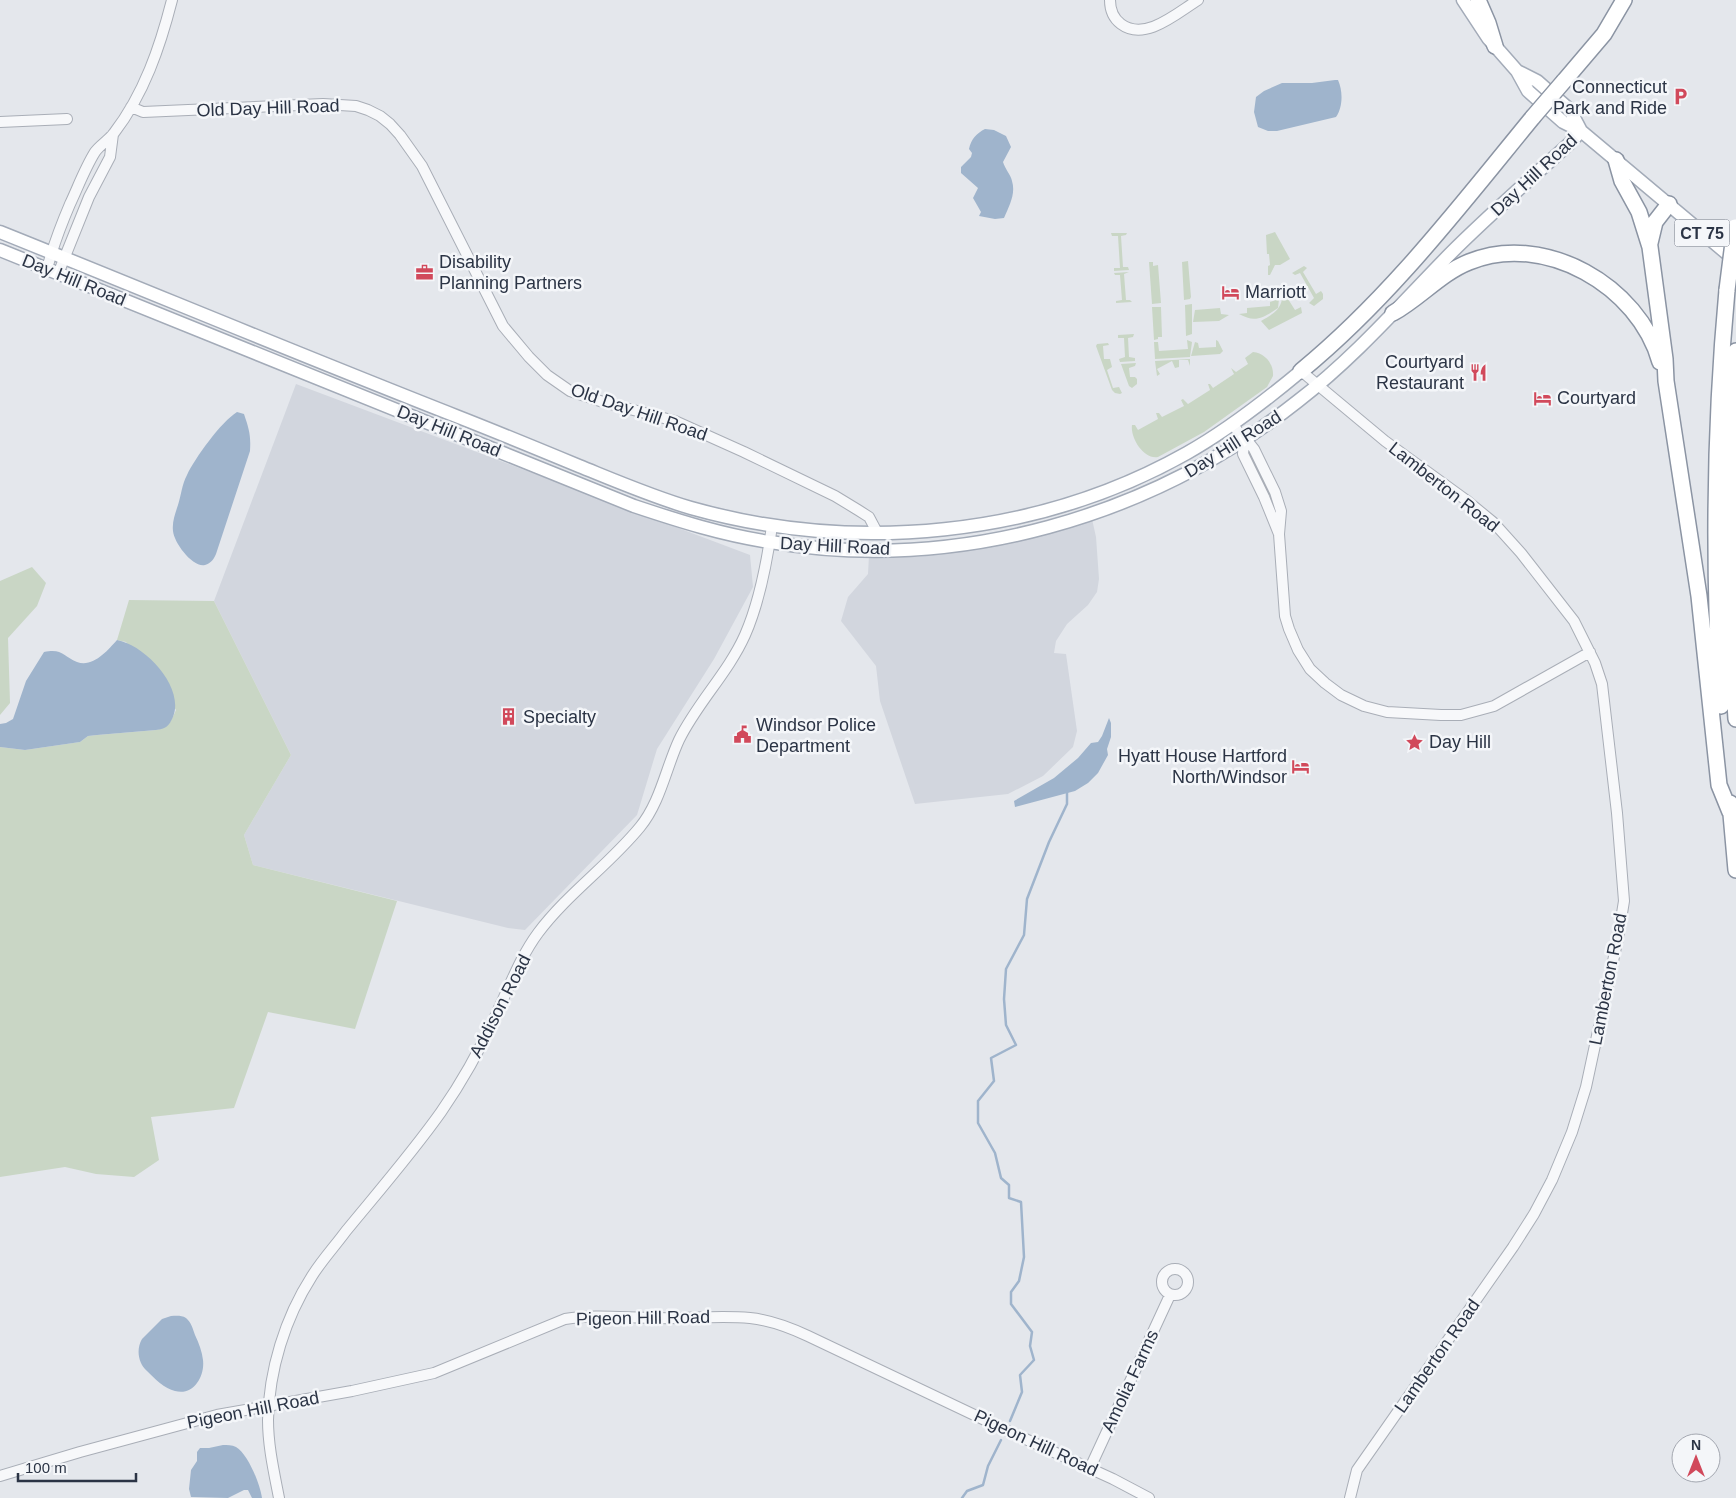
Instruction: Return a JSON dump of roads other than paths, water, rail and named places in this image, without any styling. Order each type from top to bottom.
[{"type":"highway","points":[[1478,0],[1495,46]]},
{"type":"highway","points":[[1604,34],[1624,0]]},
{"type":"highway","points":[[1301,372],[1346,333],[1388,291],[1604,34],[1636,0]]},
{"type":"highway","points":[[1616,160],[1622,180],[1639,212],[1650,247],[1665,359],[1666,382],[1698,587],[1719,785],[1730,812]]},
{"type":"highway","points":[[1650,247],[1655,222],[1669,204]]},
{"type":"highway","points":[[1735,222],[1727,290],[1718,423],[1715,549],[1719,678],[1736,870]]},
{"type":"highway","points":[[1394,312],[1451,272],[1476,259],[1514,253],[1550,258],[1586,272],[1609,288],[1624,302],[1640,321],[1654,346],[1666,382]]},
{"type":"highway","points":[[1736,351],[1729,521],[1730,607],[1736,719]]},
{"type":"main road","name":"CT 75","points":[[1463,0],[1477,23],[1517,72],[1536,81],[1570,110],[1581,131],[1736,261]]},
{"type":"main road","name":"Day Hill Road","points":[[0,250],[634,506],[709,529],[770,542],[822,548],[871,550],[925,549],[1026,534],[1114,507],[1200,467],[1244,442],[1318,385],[1482,223],[1581,131]]},
{"type":"main road","name":"Day Hill Road","points":[[0,232],[663,499],[711,513],[772,526],[825,532],[878,534],[975,526],[1062,506],[1105,492],[1149,473],[1195,449],[1233,424],[1301,372]]},
{"type":"main road","points":[[314,376],[319,362]]},
{"type":"main road","points":[[448,430],[455,416]]},
{"type":"main road","points":[[1062,506],[1069,522]]},
{"type":"main road","points":[[975,526],[978,542]]},
{"type":"street","points":[[53,271],[51,252],[78,185],[96,151],[113,134],[131,107],[148,74],[159,49],[172,0]]},
{"type":"street","points":[[1110,0],[1112,13],[1116,20],[1126,28],[1141,31],[1150,29],[1198,0]]},
{"type":"street","name":"Old Day Hill Road","points":[[131,107],[143,112],[331,104],[356,106],[380,116],[400,135],[422,166],[504,326],[529,357],[547,375],[570,390],[603,402],[675,421],[744,452],[835,496],[858,510],[869,517],[878,534]]},
{"type":"street","points":[[0,122],[67,118]]},
{"type":"street","points":[[53,271],[65,258],[89,197],[110,157],[113,134]]},
{"type":"street","name":"Lamberton Road","points":[[1301,372],[1385,441],[1466,500],[1494,523],[1521,553],[1574,621],[1590,652],[1602,684],[1617,813],[1624,901],[1618,938],[1586,1087],[1572,1132],[1552,1180],[1534,1214],[1513,1247],[1357,1470],[1350,1498]]},
{"type":"street","points":[[1233,424],[1244,442],[1250,444],[1254,449],[1277,498],[1282,518],[1279,534],[1285,616],[1298,650],[1310,668],[1341,695],[1364,706],[1387,712],[1461,715],[1478,712],[1494,706],[1590,652]]},
{"type":"street","name":"Addison Road","points":[[279,1498],[270,1450],[269,1406],[280,1345],[291,1315],[312,1275],[442,1110],[465,1075],[483,1042],[519,965],[537,935],[553,915],[630,839],[651,810],[679,741],[691,718],[745,635],[757,600],[772,526]]},
{"type":"street","name":"Amolia Farms","points":[[1090,1468],[1170,1294]]},
{"type":"street","name":"Pigeon Hill Road","points":[[0,1476],[169,1427],[434,1373],[565,1319],[588,1316],[750,1318],[786,1326],[1090,1468],[1149,1498]]},
{"type":"water","points":[[1338,80],[1341,104],[1336,117],[1277,131],[1268,131],[1258,127],[1254,112],[1256,97],[1264,91],[1282,83],[1312,83]]},
{"type":"water","points":[[985,129],[994,130],[1006,136],[1011,147],[1003,162],[1013,186],[1011,200],[1004,218],[995,219],[979,216],[981,212],[973,198],[978,188],[961,173],[961,167],[971,157],[972,153],[969,149],[971,142],[977,134]]},
{"type":"water","points":[[237,412],[244,414],[249,432],[250,451],[216,554],[209,563],[200,565],[190,559],[180,548],[173,531],[174,518],[184,482],[191,468],[216,432]]},
{"type":"water","points":[[117,640],[139,650],[160,669],[168,681],[175,705],[173,717],[167,726],[156,730],[88,736],[80,742],[25,750],[0,747],[0,724],[13,719],[26,681],[44,652],[59,652],[77,662],[83,663],[100,657]]},
{"type":"water","points":[[1109,718],[1111,737],[1107,749],[1108,755],[1098,773],[1088,783],[1075,791],[1015,807],[1014,801],[1054,778],[1078,758],[1091,743],[1098,742]]},
{"type":"water","points":[[171,1316],[186,1318],[192,1326],[202,1354],[203,1366],[200,1379],[187,1391],[175,1391],[164,1386],[144,1368],[139,1356],[139,1347],[142,1339],[162,1319]]},
{"type":"water","points":[[223,1445],[236,1447],[245,1456],[259,1485],[262,1498],[252,1498],[248,1490],[228,1498],[191,1497],[189,1489],[191,1470],[197,1461],[197,1452],[200,1448]]},
{"type":"waterway","points":[[1010,1421],[1022,1392],[1020,1375],[1034,1360],[1030,1346],[1032,1332],[1011,1304],[1011,1292],[1019,1281],[1024,1257],[1021,1202],[1009,1198],[1009,1185],[1001,1178],[995,1153],[978,1123],[978,1101],[994,1081],[991,1058],[1016,1045],[1006,1025],[1004,999],[1006,969],[1024,935],[1027,899],[1049,842],[1067,804],[1067,792]]},
{"type":"waterway","points":[[962,1498],[967,1491],[983,1485],[988,1466],[1001,1440]]},
{"type":"place","name":"Connecticut Park and Ride","points":[[1681,97]]},
{"type":"place","name":"Disability Planning Partners","points":[[425,272]]},
{"type":"place","name":"Marriott","points":[[1231,292]]},
{"type":"place","name":"Courtyard Restaurant","points":[[1478,372]]},
{"type":"place","name":"Courtyard","points":[[1543,398]]},
{"type":"place","name":"Specialty","points":[[509,717]]},
{"type":"place","name":"Windsor Police Department","points":[[742,735]]},
{"type":"place","name":"Day Hill","points":[[1415,742]]},
{"type":"place","name":"Hyatt House Hartford North/Windsor","points":[[1301,766]]}]
